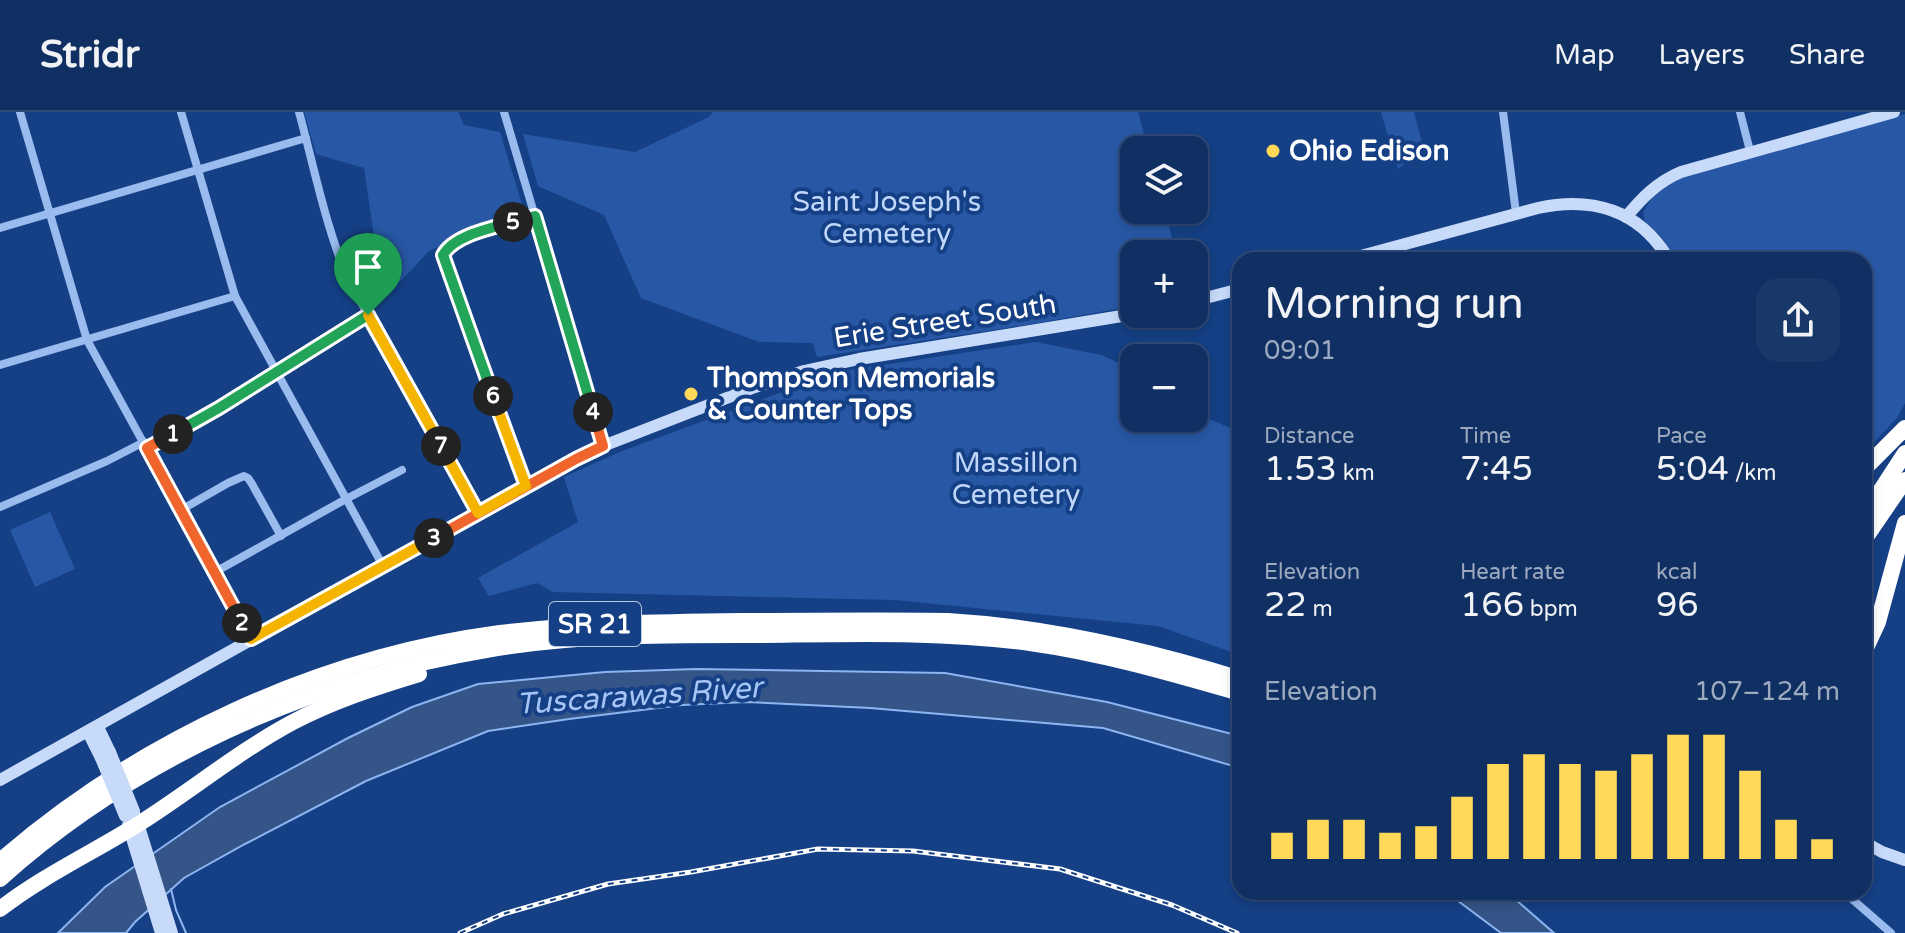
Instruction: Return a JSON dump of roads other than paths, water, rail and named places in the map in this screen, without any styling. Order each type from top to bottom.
[{"type":"highway","points":[[1872,461],[1905,428]]},
{"type":"highway","points":[[1872,504],[1905,453]]},
{"type":"highway","points":[[1872,528],[1905,480]]},
{"type":"highway","points":[[1872,635],[1905,523]]},
{"type":"highway","name":"SR 21","points":[[0,861],[60,813],[122,772],[238,710],[301,684],[371,661],[499,634],[566,626],[653,622],[960,622],[1081,637],[1232,676]]},
{"type":"highway","name":"SR 21","points":[[0,879],[60,831],[134,781],[215,737],[288,705],[353,682],[452,656],[505,647],[595,638],[890,634],[982,638],[1095,654],[1232,691]]},
{"type":"highway","points":[[0,909],[132,820],[245,750],[336,702],[444,667],[563,647],[595,638]]},
{"type":"main road","points":[[1626,217],[1650,190],[1673,175],[1894,112]]},
{"type":"main road","points":[[1375,252],[1554,204],[1582,203],[1604,207],[1626,217],[1652,236],[1663,252]]},
{"type":"main road","points":[[1208,297],[1232,291]]},
{"type":"main road","name":"Erie Street South","points":[[0,780],[603,446],[755,387],[815,368],[1120,316]]},
{"type":"main road","points":[[93,729],[132,820],[172,933]]},
{"type":"main road","points":[[140,845],[161,933]]},
{"type":"main road","points":[[1872,847],[1905,860]]},
{"type":"street","points":[[20,112],[87,340],[251,639]]},
{"type":"street","points":[[181,112],[235,296],[383,566]]},
{"type":"street","points":[[299,112],[339,258],[478,513]]},
{"type":"street","points":[[504,112],[603,446]]},
{"type":"street","points":[[1503,112],[1516,213]]},
{"type":"street","points":[[1740,112],[1750,151]]},
{"type":"street","points":[[0,228],[306,138]]},
{"type":"street","points":[[526,486],[443,255],[449,247],[470,235],[535,216]]},
{"type":"street","points":[[0,365],[235,296]]},
{"type":"street","points":[[0,507],[146,445],[219,408],[368,315]]},
{"type":"street","points":[[215,572],[402,470]]},
{"type":"street","points":[[181,510],[244,476],[252,484],[281,536]]},
{"type":"street","points":[[1853,900],[1891,933]]},
{"type":"water","name":"Tuscarawas River","points":[[696,669],[945,673],[1107,702],[1232,734],[1232,766],[1103,728],[870,708],[747,702],[682,705],[569,719],[488,731],[366,781],[184,878],[126,933],[58,933],[105,887],[220,807],[412,707],[478,684],[605,672]]},
{"type":"water","points":[[1457,900],[1516,900],[1554,933],[1501,933]]},
{"type":"waterway","points":[[171,889],[186,933]]},
{"type":"railway","points":[[460,933],[503,914],[608,884],[818,849],[913,851],[1060,869],[1172,905],[1237,933]]},
{"type":"place","name":"Ohio Edison","points":[[1273,151]]},
{"type":"place","name":"Thompson Memorials & Counter Tops","points":[[691,394]]},
{"type":"park label","name":"Saint Joseph's Cemetery","points":[[887,218]]},
{"type":"park label","name":"Massillon Cemetery","points":[[1016,479]]}]
